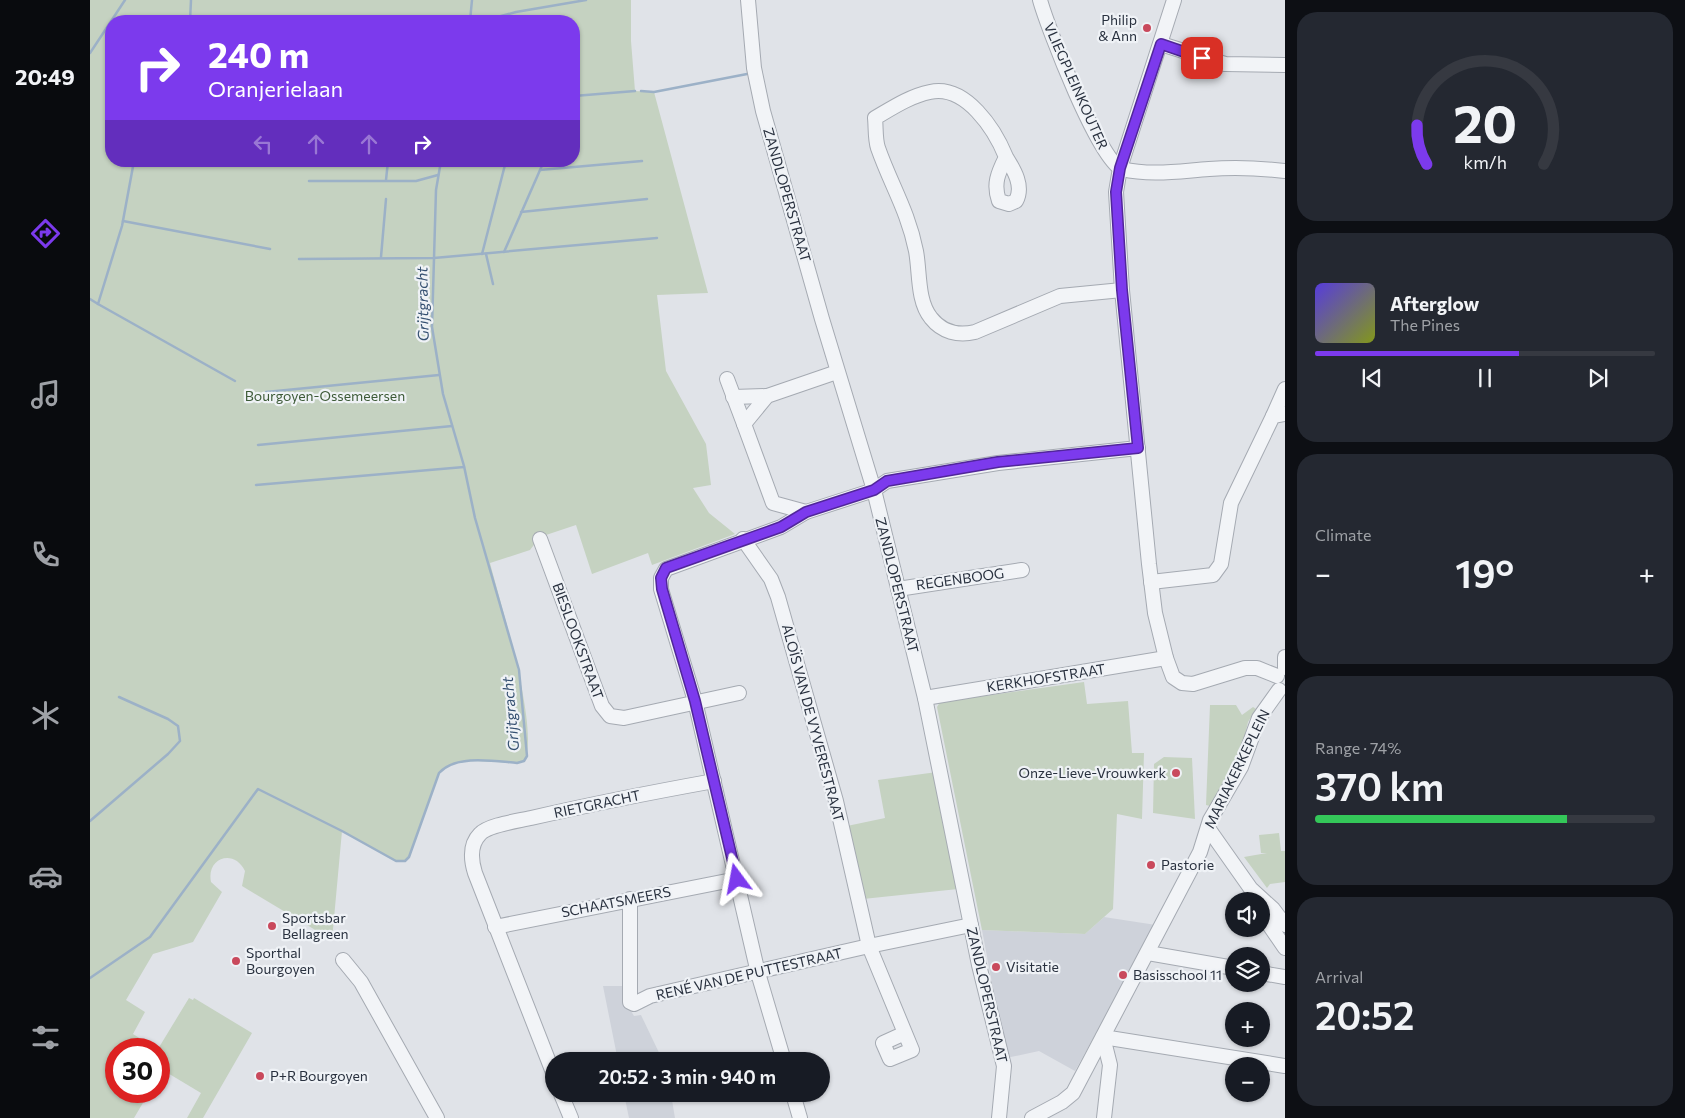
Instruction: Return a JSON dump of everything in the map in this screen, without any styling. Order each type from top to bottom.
[{"type":"street","name":"ZANDLOPERSTRAAT","points":[[748,0],[758,92],[837,372],[874,490],[925,698],[971,925],[1004,1066],[999,1118]]},
{"type":"street","name":"VLIEGPLEINKOUTER","points":[[1040,0],[1052,38],[1085,111],[1105,152],[1120,168]]},
{"type":"street","points":[[1174,0],[1120,168],[1116,192],[1122,290],[1155,613],[1166,658],[1173,677],[1182,683],[1196,686],[1245,668],[1257,668],[1282,679],[1285,657]]},
{"type":"street","points":[[1161,44],[1225,64],[1285,65]]},
{"type":"street","points":[[1006,157],[990,127],[961,98],[948,92],[930,92],[917,96],[875,118],[877,146],[908,216],[917,253],[925,308],[930,317],[947,331],[969,334],[1060,296],[1122,290]]},
{"type":"street","points":[[1120,168],[1150,173],[1252,167],[1285,171]]},
{"type":"street","points":[[732,397],[767,396],[837,372]]},
{"type":"street","points":[[727,379],[781,527]]},
{"type":"street","points":[[1151,582],[1213,575],[1218,571],[1221,564],[1231,503],[1279,415],[1285,389]]},
{"type":"street","points":[[744,424],[767,396]]},
{"type":"street","points":[[781,1052],[758,973],[695,701],[662,589],[661,578],[666,568],[781,527],[806,512],[874,490],[887,481],[998,462],[1138,448]]},
{"type":"street","points":[[773,503],[806,512]]},
{"type":"street","name":"ALOÏS VAN DE VYVERESTRAAT","points":[[743,539],[771,579],[778,597],[836,801],[869,946],[905,1033]]},
{"type":"street","name":"BIESLOOKSTRAAT","points":[[540,540],[606,712],[610,716],[624,718],[695,701]]},
{"type":"street","name":"REGENBOOG","points":[[898,589],[1022,570]]},
{"type":"street","name":"KERKHOFSTRAAT","points":[[925,698],[1166,658]]},
{"type":"street","name":"MARIAKERKEPLEIN","points":[[1032,1118],[1073,1094],[1200,852],[1213,812],[1241,767],[1259,718],[1282,679]]},
{"type":"street","points":[[695,701],[739,693]]},
{"type":"street","name":"RIETGRACHT","points":[[495,927],[472,861],[472,850],[481,833],[515,822],[602,801],[714,781]]},
{"type":"street","points":[[1208,828],[1251,892]]},
{"type":"street","name":"SCHAATSMEERS","points":[[495,927],[737,879]]},
{"type":"street","name":"RENÉ VAN DE PUTTESTRAAT","points":[[630,899],[630,1002],[638,1003],[643,998],[869,946],[971,925]]},
{"type":"street","points":[[1270,907],[1285,925]]},
{"type":"street","points":[[1270,926],[1285,948]]},
{"type":"street","points":[[495,927],[545,1052]]},
{"type":"street","points":[[1148,953],[1225,966]]},
{"type":"street","points":[[344,960],[361,982],[437,1118]]},
{"type":"street","points":[[1270,974],[1285,977]]},
{"type":"street","points":[[1104,1118],[1110,1065],[1103,1037],[1285,1066]]},
{"type":"street","points":[[564,1102],[571,1118]]},
{"type":"street","points":[[795,1102],[800,1118]]},
{"type":"shaded area","points":[[1104,917],[1156,925],[1075,1071],[1039,1051],[1006,1058],[982,930],[1085,934]]},
{"type":"shaded area","points":[[603,986],[626,986],[625,1001],[634,1016],[641,1015],[659,1052],[616,1052]]},
{"type":"shaded area","points":[[626,1102],[672,1102],[675,1118],[629,1118]]},
{"type":"green space","name":"Bourgoyen-Ossemeersen","points":[[90,0],[631,0],[631,41],[635,91],[654,92],[708,293],[657,295],[666,371],[706,444],[711,485],[693,488],[709,513],[735,534],[652,565],[648,553],[592,574],[576,525],[546,535],[543,533],[530,550],[490,563],[523,695],[528,746],[524,761],[468,761],[448,766],[439,773],[409,857],[405,861],[396,861],[342,831],[332,940],[242,886],[245,871],[240,864],[228,858],[217,862],[213,867],[211,882],[222,892],[193,942],[153,954],[126,1000],[145,1012],[133,1034],[139,1038],[105,1038],[105,1103],[143,1103],[134,1118],[90,1118]]},
{"type":"green space","points":[[1084,682],[1087,704],[1128,701],[1132,753],[1144,753],[1142,819],[1117,814],[1113,909],[1085,934],[982,930],[937,707],[940,702]]},
{"type":"green space","points":[[1210,705],[1236,705],[1242,715],[1253,707],[1256,709],[1248,722],[1241,753],[1210,806],[1206,805]]},
{"type":"green space","points":[[1164,757],[1192,758],[1195,819],[1153,813],[1154,764]]},
{"type":"green space","points":[[937,772],[958,889],[863,899],[847,826],[885,818],[878,780]]},
{"type":"green space","points":[[1279,833],[1281,851],[1285,851],[1285,882],[1270,884],[1267,888],[1244,857],[1267,853],[1261,853],[1259,835]]},
{"type":"green space","points":[[189,998],[193,1000],[194,998],[252,1033],[203,1118],[187,1118],[201,1093],[170,1074],[170,1038],[165,1038]]},
{"type":"waterway","points":[[115,15],[125,0]]},
{"type":"waterway","points":[[190,15],[191,0]]},
{"type":"waterway","name":"Grijtgracht","points":[[471,15],[472,0]]},
{"type":"waterway","points":[[505,15],[586,0]]},
{"type":"waterway","points":[[90,53],[105,30]]},
{"type":"waterway","points":[[641,91],[654,92],[747,74]]},
{"type":"waterway","points":[[580,96],[635,91]]},
{"type":"waterway","points":[[580,166],[642,161]]},
{"type":"waterway","points":[[90,299],[98,304],[122,226],[133,167]]},
{"type":"waterway","points":[[386,180],[387,167]]},
{"type":"waterway","name":"Grijtgracht","points":[[90,978],[150,937],[258,789],[342,831],[396,861],[405,861],[409,857],[439,773],[446,767],[465,761],[487,760],[517,763],[524,761],[527,756],[519,670],[475,518],[464,466],[443,394],[432,327],[436,190],[440,167]]},
{"type":"waterway","points":[[482,254],[504,167]]},
{"type":"waterway","points":[[504,252],[541,167]]},
{"type":"waterway","points":[[540,170],[574,167]]},
{"type":"waterway","points":[[309,181],[416,181],[438,175]]},
{"type":"waterway","points":[[381,257],[386,199]]},
{"type":"waterway","points":[[521,212],[647,199]]},
{"type":"waterway","points":[[123,221],[270,249]]},
{"type":"waterway","points":[[299,259],[434,258],[657,238]]},
{"type":"waterway","points":[[486,254],[493,284]]},
{"type":"waterway","points":[[98,304],[235,381]]},
{"type":"waterway","points":[[266,392],[439,375]]},
{"type":"waterway","points":[[258,445],[452,426]]},
{"type":"waterway","points":[[256,485],[464,467]]},
{"type":"waterway","points":[[90,821],[168,754],[180,741],[178,726],[168,719],[119,697]]},
{"type":"place","name":"Philip & Ann","points":[[1147,28]]},
{"type":"place","name":"Onze-Lieve-Vrouwkerk","points":[[1176,773]]},
{"type":"place","name":"Pastorie","points":[[1151,865]]},
{"type":"place","name":"Sportsbar Bellagreen","points":[[272,926]]},
{"type":"place","name":"Sporthal Bourgoyen","points":[[236,961]]},
{"type":"place","name":"Visitatie","points":[[996,967]]},
{"type":"place","name":"Basisschool 11","points":[[1123,975]]},
{"type":"place","name":"P+R Bourgoyen","points":[[260,1076]]},
{"type":"route","points":[[737,879],[695,701],[662,589],[661,578],[666,568],[781,527],[806,512],[874,490],[887,481],[998,462],[1138,448],[1122,290],[1116,192],[1117,181],[1161,44],[1202,58]]}]
